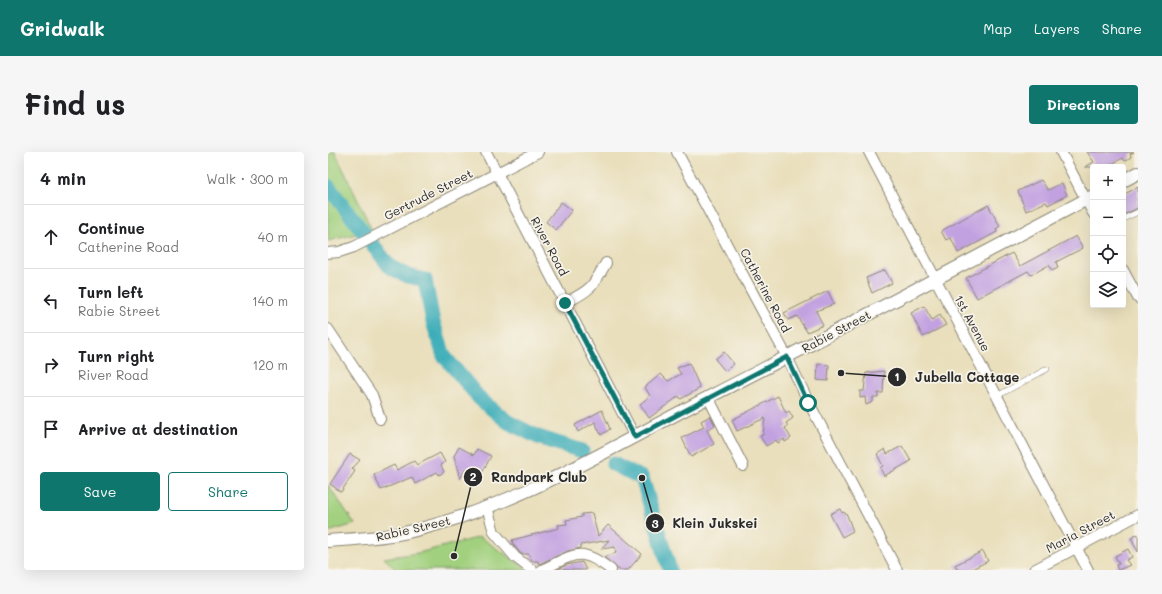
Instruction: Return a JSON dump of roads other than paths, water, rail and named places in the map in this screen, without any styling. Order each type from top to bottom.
[{"type":"street","name":"River Road","points":[[486,152],[635,437]]},
{"type":"street","name":"Gertrude Street","points":[[328,253],[339,252],[357,245],[538,152]]},
{"type":"street","name":"Catherine Road","points":[[677,152],[787,357],[808,403],[896,570]]},
{"type":"street","name":"1st Avenue","points":[[869,152],[1088,570]]},
{"type":"street","points":[[1061,152],[1090,198]]},
{"type":"street","points":[[1126,179],[1138,173]]},
{"type":"street","name":"Rabie Street","points":[[328,540],[376,538],[408,532],[487,507],[523,492],[635,437],[708,397],[1090,198]]},
{"type":"street","points":[[565,303],[584,293],[594,285],[606,263]]},
{"type":"street","points":[[1124,272],[1138,298]]},
{"type":"street","points":[[328,329],[372,395],[380,419]]},
{"type":"street","points":[[708,397],[743,466]]},
{"type":"street","points":[[487,507],[494,532],[515,557],[532,570]]},
{"type":"street","name":"Maria Street","points":[[1034,570],[1138,515]]},
{"type":"street","points":[[542,570],[581,553],[591,556],[611,570]]},
{"type":"lane","points":[[1126,218],[1138,212]]},
{"type":"lane","points":[[997,396],[1047,369]]},
{"type":"waterway","points":[[328,186],[390,267],[408,276],[425,280],[433,322],[444,356],[480,399],[508,422],[538,437],[582,451]]},
{"type":"waterway","points":[[613,464],[642,478],[670,570]]},
{"type":"place","name":"Jubella Cottage","points":[[841,373]]},
{"type":"place","name":"Klein Jukskei","points":[[642,478]]},
{"type":"place","name":"Randpark Club","points":[[454,556]]}]
